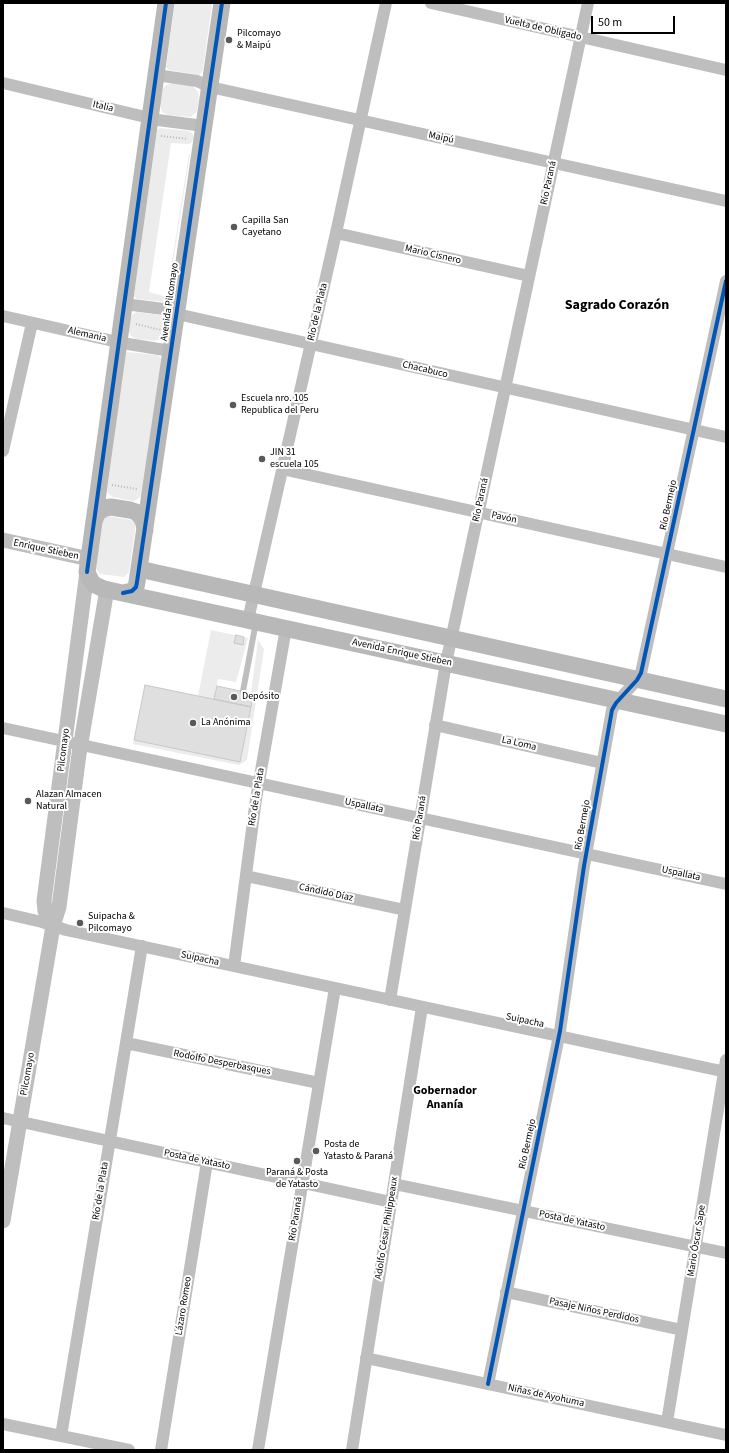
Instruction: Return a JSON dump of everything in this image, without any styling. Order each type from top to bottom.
[{"type":"main road","points":[[88,566],[166,3]]},
{"type":"main road","name":"Avenida Pilcomayo","points":[[115,591],[130,592],[137,585],[222,3]]},
{"type":"main road","points":[[94,522],[99,511],[111,507],[136,512],[142,518],[145,530]]},
{"type":"main road","name":"Avenida Enrique Stieben","points":[[88,566],[91,581],[95,585],[115,591],[726,724]]},
{"type":"main road","points":[[139,569],[726,699]]},
{"type":"street","name":"Río de la Plata","points":[[252,621],[254,594],[336,233],[386,3]]},
{"type":"street","name":"Vuelta de Obligado","points":[[431,3],[726,70]]},
{"type":"street","name":"Río Paraná","points":[[390,1000],[446,663],[588,3]]},
{"type":"street","name":"Maipú","points":[[156,75],[197,81],[210,87],[726,201]]},
{"type":"street","name":"Italia","points":[[3,83],[162,121],[204,126]]},
{"type":"street","name":"Mario Cisnero","points":[[336,233],[529,276]]},
{"type":"street","name":"Río Bermejo","points":[[488,1384],[558,1036],[586,854],[612,710],[618,700],[637,680],[642,669],[694,430],[722,318],[726,281]]},
{"type":"street","name":"Chacabuco","points":[[124,304],[164,309],[177,314],[726,437]]},
{"type":"street","name":"Alemania","points":[[3,316],[119,343],[171,350]]},
{"type":"street","points":[[3,451],[32,323]]},
{"type":"street","name":"Pavón","points":[[282,469],[726,567]]},
{"type":"street","name":"Enrique Stieben","points":[[3,540],[88,566]]},
{"type":"street","name":"Pilcomayo","points":[[53,926],[45,911],[44,901],[88,566]]},
{"type":"street","name":"Pilcomayo","points":[[3,1221],[53,926],[59,907],[80,745],[115,591]]},
{"type":"street","name":"Río de la Plata","points":[[234,966],[259,784],[286,628]]},
{"type":"street","name":"La Loma","points":[[435,725],[602,763]]},
{"type":"street","name":"Uspallata","points":[[3,728],[726,884]]},
{"type":"street","name":"Cándido Díaz","points":[[246,876],[405,910]]},
{"type":"street","name":"Suipacha","points":[[3,913],[142,946],[422,1007],[558,1036],[725,1068]]},
{"type":"street","name":"Río de la Plata","points":[[61,1436],[142,946]]},
{"type":"street","name":"Río Paraná","points":[[258,1450],[335,988]]},
{"type":"street","name":"Adolfo César Philippeaux","points":[[352,1450],[422,1007]]},
{"type":"street","name":"Rodolfo Desperbasques","points":[[126,1043],[319,1083]]},
{"type":"street","name":"Mario Óscar Sape","points":[[667,1422],[725,1068]]},
{"type":"street","name":"Posta de Yatasto","points":[[3,1118],[391,1202]]},
{"type":"street","name":"Lázaro Romeo","points":[[161,1450],[207,1162]]},
{"type":"street","name":"Posta de Yatasto","points":[[394,1184],[726,1253]]},
{"type":"street","name":"Pasaje Niños Perdidos","points":[[506,1292],[682,1330]]},
{"type":"street","name":"Niñas de Ayohuma","points":[[366,1358],[726,1435]]},
{"type":"street","points":[[3,1424],[129,1450]]},
{"type":"lane","points":[[243,692],[253,639],[252,621]]},
{"type":"path","points":[[156,136],[194,139]]},
{"type":"path","points":[[129,322],[165,331]]},
{"type":"path","points":[[107,484],[143,490]]},
{"type":"shaded area","points":[[175,3],[212,3],[203,70],[199,75],[169,70],[166,67]]},
{"type":"shaded area","points":[[173,83],[193,86],[198,92],[199,97],[197,111],[191,117],[168,115],[162,112],[160,105],[162,89],[166,85]]},
{"type":"shaded area","points":[[160,128],[189,131],[194,137],[192,142],[189,144],[171,143],[149,292],[167,297],[168,301],[165,302],[137,299],[134,296],[157,130]]},
{"type":"shaded area","points":[[189,154],[190,155],[169,287],[168,286]]},
{"type":"shaded area","points":[[137,312],[160,315],[163,317],[166,326],[165,335],[163,338],[155,341],[136,339],[131,336],[128,329],[130,318]]},
{"type":"shaded area","points":[[127,352],[156,355],[161,359],[142,495],[134,501],[112,497],[107,492],[125,354]]},
{"type":"shaded area","points":[[108,516],[131,520],[136,524],[129,572],[124,577],[100,574],[96,569],[101,524],[104,518]]},
{"type":"shaded area","points":[[211,630],[248,638],[236,682],[218,679],[214,699],[198,696]]},
{"type":"shaded area","points":[[258,640],[264,649],[247,760],[239,765],[133,744],[134,740],[240,761],[254,694],[251,693]]},
{"type":"building","points":[[236,635],[244,637],[243,645],[234,643]]},
{"type":"building","name":"La Anónima","points":[[145,685],[251,707],[240,762],[134,740]]},
{"type":"building","name":"Depósito","points":[[217,686],[254,694],[251,707],[214,699]]},
{"type":"cycle path","points":[[87,572],[166,3]]},
{"type":"cycle path","points":[[123,593],[132,591],[136,587],[137,582],[222,3]]},
{"type":"cycle path","points":[[488,1384],[560,1031],[584,866],[612,710],[641,673],[726,281]]},
{"type":"place","name":"Pilcomayo & Maipú","points":[[229,40]]},
{"type":"place","name":"Capilla San Cayetano","points":[[234,227]]},
{"type":"place","name":"Escuela nro. 105 Republica del Peru","points":[[233,405]]},
{"type":"place","name":"JIN 31 escuela 105","points":[[262,459]]},
{"type":"place","name":"Depósito","points":[[234,697]]},
{"type":"place","name":"La Anónima","points":[[193,723]]},
{"type":"place","name":"Alazan Almacen Natural","points":[[28,801]]},
{"type":"place","name":"Suipacha & Pilcomayo","points":[[80,923]]},
{"type":"place","name":"Posta de Yatasto & Paraná","points":[[316,1151]]},
{"type":"place","name":"Paraná & Posta de Yatasto","points":[[297,1161]]},
{"type":"district","name":"Sagrado Corazón","points":[[617,306]]},
{"type":"district","name":"Gobernador Ananía","points":[[445,1098]]}]
